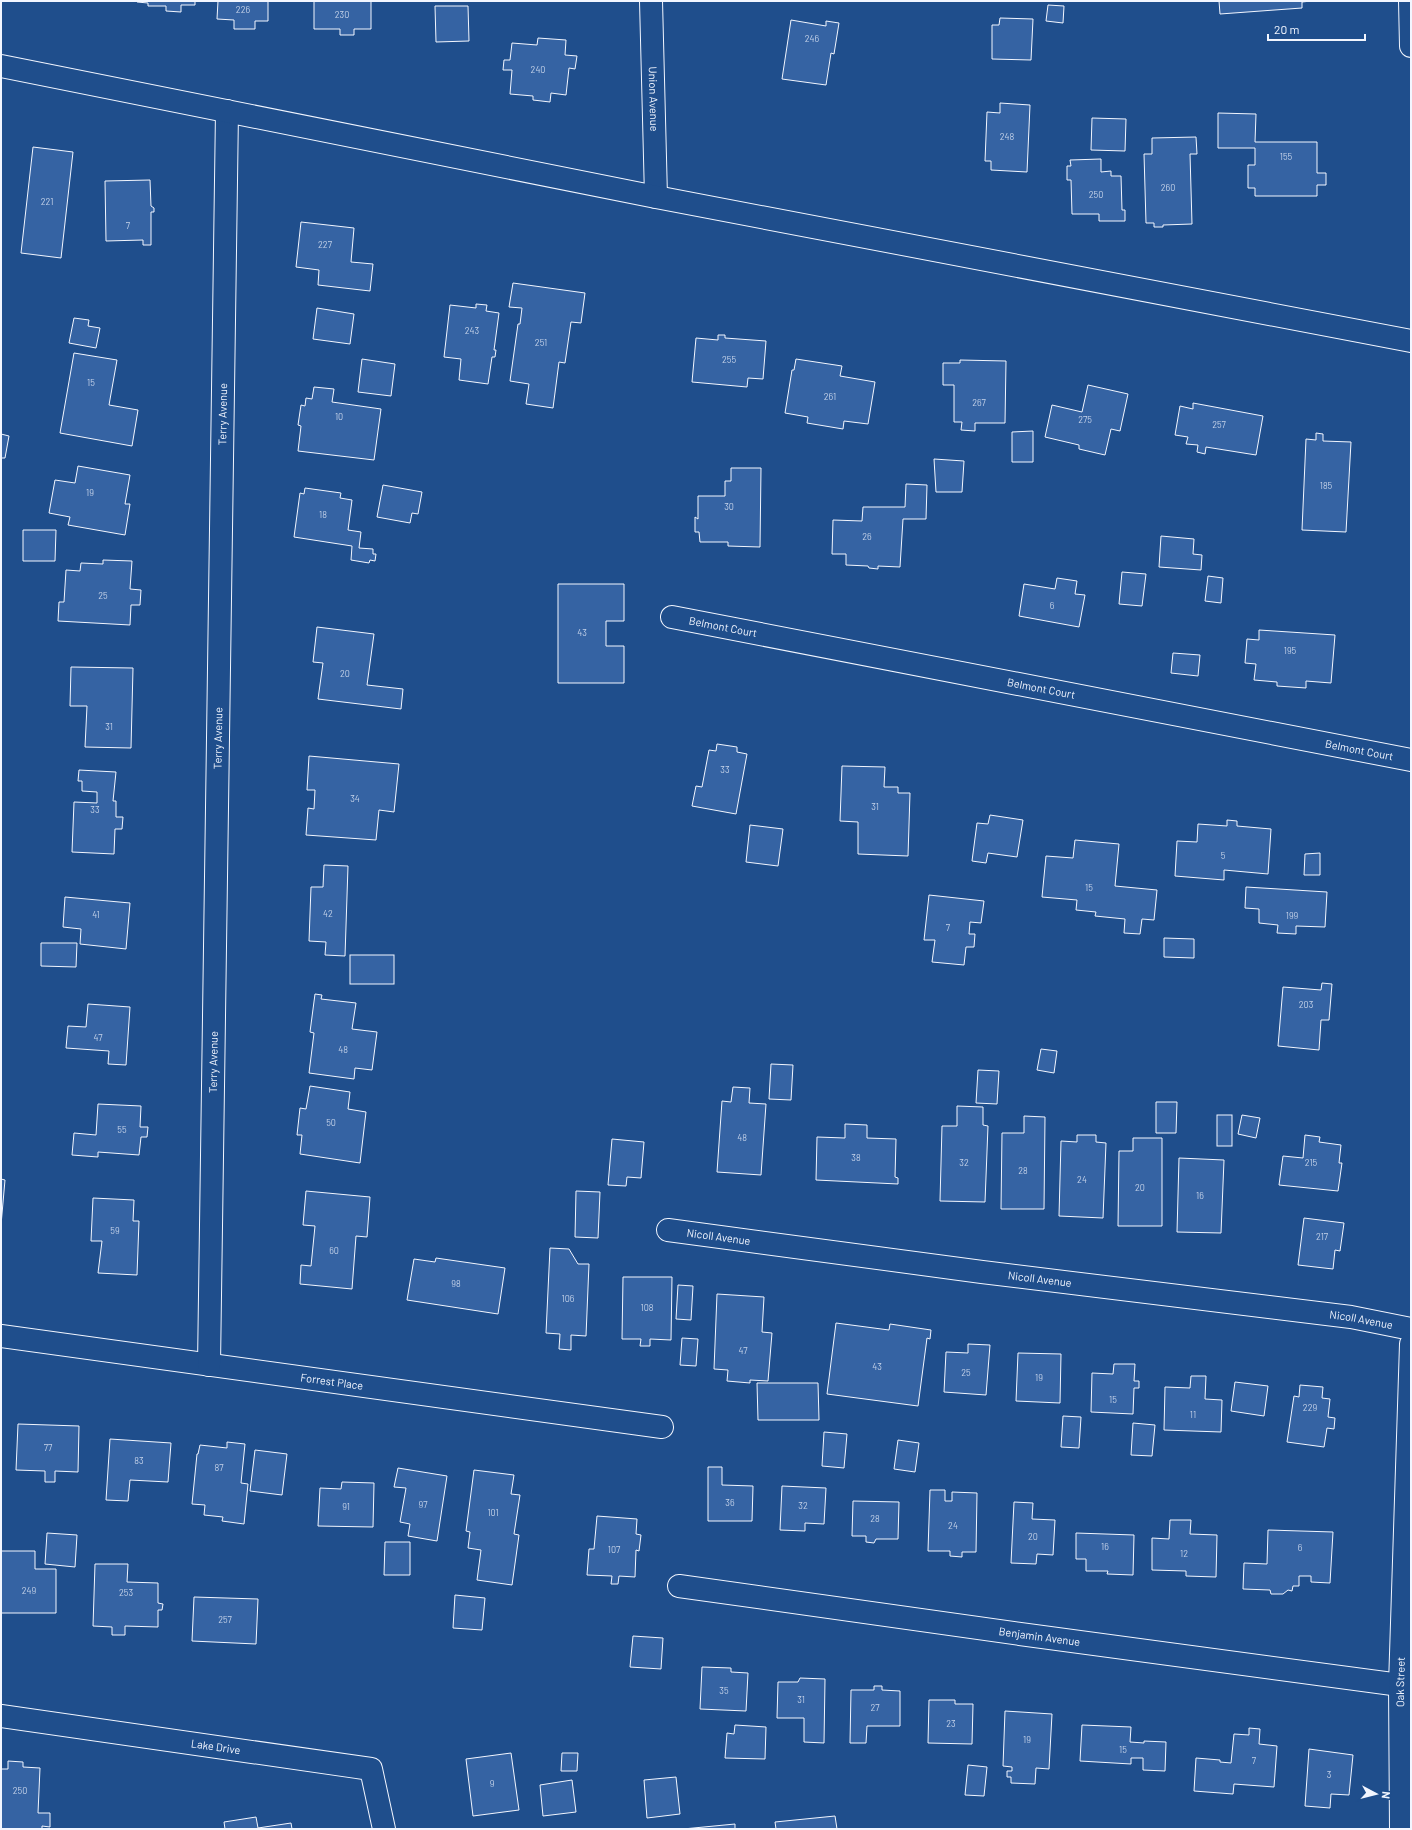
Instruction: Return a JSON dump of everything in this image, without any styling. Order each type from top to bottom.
[{"type":"street","name":"Union Avenue","points":[[651,1],[656,197]]},
{"type":"street","points":[[1410,1],[1411,46]]},
{"type":"street","points":[[1,66],[656,197],[1411,341]]},
{"type":"street","name":"Terry Avenue","points":[[209,1365],[227,111]]},
{"type":"street","name":"Belmont Court","points":[[672,617],[1411,760]]},
{"type":"street","name":"Nicoll Avenue","points":[[668,1230],[982,1272],[1351,1317],[1411,1329]]},
{"type":"street","name":"Forrest Place","points":[[1,1336],[662,1427]]},
{"type":"street","name":"Oak Street","points":[[1401,1829],[1406,1763],[1400,1685],[1411,1344]]},
{"type":"street","name":"Benjamin Avenue","points":[[679,1586],[1400,1685]]},
{"type":"street","name":"Lake Drive","points":[[1,1716],[371,1769],[384,1829]]},
{"type":"building","points":[[137,1],[195,1],[195,5],[181,5],[181,12],[166,11],[166,6],[148,6],[148,3]]},
{"type":"building","points":[[218,1],[268,1],[268,21],[255,21],[255,29],[234,29],[234,20],[217,19]]},
{"type":"building","points":[[314,1],[371,1],[371,29],[354,29],[354,35],[340,35],[340,29],[314,29]]},
{"type":"building","points":[[1219,1],[1311,1],[1302,2],[1302,8],[1220,14]]},
{"type":"building","points":[[1048,5],[1064,6],[1063,23],[1046,21]]},
{"type":"building","points":[[435,6],[468,6],[469,41],[436,42]]},
{"type":"building","points":[[1000,18],[1033,19],[1031,60],[992,59],[992,25],[999,25]]},
{"type":"building","points":[[791,20],[826,26],[826,21],[839,23],[834,54],[831,53],[826,85],[782,79]]},
{"type":"building","points":[[538,38],[566,40],[565,55],[577,56],[575,69],[569,68],[566,95],[551,93],[550,102],[533,100],[533,96],[510,94],[512,70],[503,70],[504,60],[510,60],[512,43],[537,45]]},
{"type":"building","points":[[1000,103],[1030,105],[1027,172],[991,170],[991,161],[985,161],[987,112],[1000,113]]},
{"type":"building","points":[[1218,113],[1256,114],[1255,142],[1317,142],[1317,173],[1326,173],[1326,185],[1317,185],[1317,196],[1255,196],[1255,188],[1248,188],[1248,165],[1255,165],[1255,148],[1218,148]]},
{"type":"building","points":[[1092,118],[1126,119],[1125,151],[1091,150]]},
{"type":"building","points":[[1196,137],[1197,154],[1190,154],[1192,224],[1163,225],[1163,227],[1154,227],[1154,223],[1146,223],[1144,154],[1152,154],[1152,138]]},
{"type":"building","points":[[33,147],[73,152],[61,258],[21,253]]},
{"type":"building","points":[[1101,159],[1101,172],[1111,171],[1111,176],[1121,176],[1122,210],[1125,210],[1125,221],[1099,221],[1099,214],[1072,214],[1071,180],[1067,180],[1067,166],[1071,166],[1070,160]]},
{"type":"building","points":[[150,180],[151,206],[154,208],[154,212],[151,212],[151,245],[143,245],[143,240],[106,241],[105,181]]},
{"type":"building","points":[[301,222],[354,228],[351,262],[373,264],[370,291],[318,285],[319,270],[296,267]]},
{"type":"building","points":[[513,283],[585,293],[581,323],[571,322],[565,363],[559,362],[553,408],[526,404],[529,384],[510,381],[518,324],[520,324],[522,308],[509,307]]},
{"type":"building","points":[[476,304],[487,305],[486,311],[499,313],[494,350],[496,350],[495,357],[492,357],[488,384],[459,380],[461,359],[444,357],[450,305],[476,308]]},
{"type":"building","points":[[317,308],[354,314],[350,344],[313,339]]},
{"type":"building","points":[[74,318],[89,320],[88,326],[100,328],[96,348],[69,343]]},
{"type":"building","points":[[718,335],[725,335],[725,338],[766,341],[763,379],[748,378],[747,387],[692,382],[696,338],[718,340]]},
{"type":"building","points":[[74,353],[117,360],[109,405],[138,410],[132,446],[60,433]]},
{"type":"building","points":[[362,359],[395,364],[391,396],[358,392]]},
{"type":"building","points":[[796,359],[842,366],[840,376],[875,382],[868,424],[844,421],[843,429],[807,423],[808,417],[785,413],[792,370],[794,370]]},
{"type":"building","points":[[960,360],[1006,361],[1005,423],[975,423],[975,431],[961,430],[962,422],[954,422],[954,385],[943,385],[943,363],[960,363]]},
{"type":"building","points":[[1088,385],[1128,394],[1120,431],[1111,429],[1105,455],[1079,449],[1079,445],[1045,437],[1052,405],[1082,412]]},
{"type":"building","points":[[314,387],[334,389],[332,402],[381,409],[374,460],[298,451],[301,426],[298,425],[301,405],[305,406],[306,398],[312,399]]},
{"type":"building","points":[[1193,403],[1263,416],[1256,455],[1206,447],[1205,454],[1197,452],[1198,445],[1186,444],[1188,437],[1175,435],[1180,406],[1193,409]]},
{"type":"building","points":[[1033,431],[1033,462],[1012,462],[1012,432]]},
{"type":"building","points":[[1316,433],[1323,434],[1323,441],[1351,442],[1346,532],[1302,530],[1306,439],[1316,440]]},
{"type":"building","points":[[1,434],[9,436],[5,458],[1,458]]},
{"type":"building","points":[[934,459],[964,461],[962,492],[936,492]]},
{"type":"building","points":[[78,466],[130,475],[125,504],[130,504],[125,535],[68,525],[70,517],[49,513],[55,480],[75,483]]},
{"type":"building","points":[[731,468],[761,468],[760,547],[728,546],[728,542],[700,542],[699,532],[695,532],[695,517],[698,519],[698,496],[725,496],[725,481],[731,481]]},
{"type":"building","points":[[906,484],[927,485],[926,519],[903,519],[900,567],[878,566],[878,569],[869,568],[868,566],[846,565],[846,554],[832,554],[833,520],[862,521],[863,507],[905,507]]},
{"type":"building","points":[[383,485],[422,492],[418,514],[412,513],[410,523],[377,517]]},
{"type":"building","points":[[305,488],[341,493],[340,498],[352,500],[348,530],[361,532],[359,548],[373,549],[373,554],[376,554],[375,561],[370,560],[369,563],[351,560],[352,546],[294,537],[300,493],[304,494]]},
{"type":"building","points":[[23,530],[56,530],[55,561],[23,561]]},
{"type":"building","points":[[1161,536],[1194,539],[1193,554],[1202,555],[1201,570],[1159,567]]},
{"type":"building","points":[[103,560],[132,561],[130,589],[141,590],[140,605],[131,605],[130,625],[58,621],[59,602],[64,602],[66,570],[80,571],[81,563],[103,564]]},
{"type":"building","points":[[1122,572],[1146,574],[1142,606],[1119,604]]},
{"type":"building","points":[[1208,576],[1223,578],[1221,603],[1205,601]]},
{"type":"building","points":[[1057,578],[1077,581],[1075,594],[1085,595],[1079,627],[1019,616],[1024,584],[1055,589]]},
{"type":"building","points":[[558,584],[624,584],[624,621],[606,621],[606,646],[624,646],[624,683],[558,683]]},
{"type":"building","points":[[317,627],[374,634],[367,685],[403,689],[401,709],[318,699],[323,663],[313,662]]},
{"type":"building","points":[[1259,630],[1335,635],[1331,683],[1306,681],[1306,688],[1277,686],[1277,682],[1254,680],[1256,664],[1245,663],[1247,639],[1259,640]]},
{"type":"building","points":[[1173,653],[1200,655],[1198,676],[1171,673]]},
{"type":"building","points":[[71,667],[133,668],[131,748],[85,747],[87,706],[70,706]]},
{"type":"building","points":[[717,744],[737,747],[737,752],[747,754],[736,814],[692,806],[696,786],[702,787],[709,750],[716,751]]},
{"type":"building","points":[[309,756],[399,764],[394,812],[379,810],[376,840],[306,835],[308,808],[314,809],[315,790],[307,790]]},
{"type":"building","points":[[842,766],[885,767],[884,787],[898,787],[898,793],[910,793],[908,856],[858,854],[858,822],[840,821]]},
{"type":"building","points":[[79,770],[116,772],[113,801],[116,801],[116,817],[123,817],[122,829],[115,829],[114,854],[72,852],[74,802],[97,803],[97,792],[82,791],[82,781],[78,781]]},
{"type":"building","points":[[990,815],[1023,820],[1017,857],[988,853],[986,863],[972,861],[977,823],[988,824]]},
{"type":"building","points":[[1227,820],[1237,821],[1237,826],[1271,829],[1268,874],[1224,870],[1224,880],[1175,876],[1177,841],[1197,842],[1198,824],[1227,826]]},
{"type":"building","points":[[750,825],[783,829],[778,866],[746,862]]},
{"type":"building","points":[[1075,840],[1119,844],[1115,886],[1157,890],[1154,920],[1142,919],[1140,934],[1124,933],[1125,919],[1095,916],[1096,912],[1076,910],[1077,900],[1042,897],[1046,856],[1073,858]]},
{"type":"building","points":[[1320,853],[1320,875],[1304,875],[1305,854]]},
{"type":"building","points":[[324,865],[348,866],[345,956],[325,955],[326,942],[309,941],[311,887],[323,887]]},
{"type":"building","points":[[1246,887],[1327,892],[1325,927],[1296,926],[1296,934],[1277,933],[1278,925],[1259,923],[1259,909],[1245,908]]},
{"type":"building","points":[[929,895],[984,901],[981,923],[970,922],[969,934],[975,934],[974,947],[966,947],[964,965],[932,962],[935,940],[924,940]]},
{"type":"building","points":[[65,897],[130,903],[126,949],[80,944],[81,929],[63,927]]},
{"type":"building","points":[[1164,938],[1194,939],[1194,958],[1164,957]]},
{"type":"building","points":[[41,943],[77,943],[76,967],[41,966]]},
{"type":"building","points":[[350,955],[394,955],[394,984],[350,984]]},
{"type":"building","points":[[1322,983],[1332,984],[1329,1020],[1321,1020],[1319,1050],[1278,1046],[1283,987],[1321,990]]},
{"type":"building","points":[[315,994],[322,995],[321,999],[356,1003],[352,1029],[377,1032],[372,1070],[355,1068],[354,1079],[309,1073],[314,1033],[310,1032]]},
{"type":"building","points":[[88,1004],[130,1007],[126,1065],[108,1064],[109,1051],[66,1048],[68,1026],[86,1027]]},
{"type":"building","points":[[1041,1049],[1057,1051],[1054,1073],[1037,1070]]},
{"type":"building","points":[[771,1064],[793,1065],[791,1100],[769,1099]]},
{"type":"building","points":[[978,1070],[999,1071],[997,1104],[976,1103]]},
{"type":"building","points":[[310,1086],[350,1092],[348,1109],[366,1112],[360,1163],[300,1154],[302,1135],[297,1135],[300,1108],[306,1109]]},
{"type":"building","points":[[733,1087],[750,1088],[749,1103],[766,1104],[761,1175],[717,1172],[722,1101],[731,1102]]},
{"type":"building","points":[[1156,1102],[1177,1102],[1176,1133],[1156,1133]]},
{"type":"building","points":[[98,1104],[141,1106],[140,1127],[148,1127],[147,1137],[141,1137],[139,1155],[98,1152],[98,1157],[72,1155],[74,1133],[96,1135]]},
{"type":"building","points":[[957,1106],[983,1107],[983,1125],[988,1126],[985,1202],[940,1201],[942,1126],[957,1126]]},
{"type":"building","points":[[1217,1115],[1232,1115],[1232,1146],[1217,1146]]},
{"type":"building","points":[[1242,1115],[1260,1118],[1256,1138],[1238,1134]]},
{"type":"building","points":[[1024,1116],[1045,1117],[1044,1209],[1001,1209],[1002,1133],[1024,1133]]},
{"type":"building","points":[[845,1124],[867,1125],[867,1138],[896,1139],[895,1177],[898,1178],[898,1184],[816,1180],[817,1137],[845,1138]]},
{"type":"building","points":[[1077,1135],[1096,1135],[1096,1142],[1106,1143],[1103,1218],[1059,1216],[1061,1141],[1077,1142]]},
{"type":"building","points":[[1305,1135],[1320,1137],[1319,1142],[1341,1145],[1339,1163],[1342,1163],[1338,1191],[1279,1185],[1283,1156],[1303,1158]]},
{"type":"building","points":[[1133,1138],[1162,1138],[1162,1226],[1118,1226],[1119,1151],[1133,1151]]},
{"type":"building","points":[[612,1139],[644,1142],[641,1178],[627,1177],[626,1186],[608,1185]]},
{"type":"building","points":[[1179,1158],[1224,1160],[1221,1233],[1177,1232]]},
{"type":"building","points":[[1,1179],[5,1180],[1,1225]]},
{"type":"building","points":[[306,1191],[370,1197],[367,1237],[356,1236],[352,1289],[300,1284],[301,1265],[311,1266],[315,1226],[303,1225]]},
{"type":"building","points":[[576,1191],[600,1192],[598,1238],[575,1237]]},
{"type":"building","points":[[93,1198],[134,1200],[133,1221],[139,1221],[137,1275],[98,1273],[102,1241],[91,1241]]},
{"type":"building","points":[[1304,1218],[1344,1223],[1340,1251],[1335,1250],[1333,1269],[1298,1265]]},
{"type":"building","points":[[550,1248],[569,1249],[578,1264],[589,1264],[586,1336],[571,1335],[571,1350],[559,1349],[560,1334],[546,1333]]},
{"type":"building","points":[[436,1258],[505,1268],[498,1314],[407,1300],[414,1259],[435,1262]]},
{"type":"building","points":[[623,1277],[672,1277],[671,1340],[650,1339],[650,1346],[640,1346],[641,1339],[622,1339]]},
{"type":"building","points":[[678,1285],[693,1286],[691,1320],[676,1319]]},
{"type":"building","points":[[717,1294],[764,1297],[762,1332],[772,1333],[768,1381],[750,1380],[750,1383],[727,1381],[728,1370],[714,1369]]},
{"type":"building","points":[[836,1323],[889,1330],[890,1324],[931,1330],[930,1339],[927,1338],[918,1406],[827,1394]]},
{"type":"building","points":[[682,1338],[698,1339],[696,1366],[680,1365]]},
{"type":"building","points":[[968,1344],[990,1345],[986,1395],[944,1392],[946,1352],[968,1353]]},
{"type":"building","points":[[1018,1353],[1061,1354],[1060,1403],[1016,1401]]},
{"type":"building","points":[[1114,1364],[1135,1364],[1134,1381],[1139,1381],[1139,1388],[1134,1388],[1133,1414],[1091,1412],[1092,1373],[1113,1374]]},
{"type":"building","points":[[1191,1376],[1206,1376],[1205,1399],[1222,1400],[1221,1432],[1164,1430],[1165,1387],[1190,1388]]},
{"type":"building","points":[[1235,1382],[1268,1386],[1264,1416],[1231,1411]]},
{"type":"building","points":[[757,1383],[818,1383],[819,1420],[758,1420]]},
{"type":"building","points":[[1300,1385],[1323,1387],[1322,1398],[1330,1399],[1328,1417],[1335,1418],[1334,1429],[1327,1428],[1324,1447],[1287,1442],[1294,1396],[1299,1397]]},
{"type":"building","points":[[1063,1416],[1081,1417],[1079,1448],[1061,1447]]},
{"type":"building","points":[[1133,1423],[1155,1425],[1152,1456],[1131,1455]]},
{"type":"building","points":[[18,1424],[79,1426],[78,1472],[55,1471],[55,1482],[45,1482],[45,1471],[16,1470]]},
{"type":"building","points":[[824,1432],[847,1434],[844,1468],[822,1466]]},
{"type":"building","points":[[110,1439],[171,1443],[168,1482],[130,1480],[128,1501],[106,1500]]},
{"type":"building","points":[[898,1440],[919,1443],[915,1472],[894,1469]]},
{"type":"building","points":[[227,1442],[245,1444],[241,1483],[248,1484],[244,1524],[222,1521],[223,1517],[204,1515],[205,1505],[192,1504],[197,1454],[200,1445],[227,1448]]},
{"type":"building","points":[[255,1450],[287,1454],[282,1495],[250,1491]]},
{"type":"building","points":[[708,1467],[722,1467],[722,1485],[753,1486],[752,1521],[708,1521]]},
{"type":"building","points":[[398,1468],[447,1476],[437,1541],[408,1536],[410,1524],[400,1522],[406,1488],[394,1487]]},
{"type":"building","points":[[474,1470],[514,1475],[511,1494],[520,1495],[514,1534],[519,1535],[512,1585],[477,1580],[481,1550],[468,1548],[470,1532],[466,1531]]},
{"type":"building","points":[[342,1482],[374,1483],[373,1527],[318,1526],[320,1488],[341,1489]]},
{"type":"building","points":[[782,1486],[826,1488],[824,1524],[805,1523],[805,1531],[780,1530]]},
{"type":"building","points":[[930,1490],[945,1490],[945,1501],[952,1501],[952,1492],[977,1493],[976,1552],[962,1552],[962,1557],[950,1556],[950,1551],[928,1551]]},
{"type":"building","points":[[853,1501],[899,1502],[898,1539],[876,1539],[874,1543],[866,1542],[866,1536],[852,1536]]},
{"type":"building","points":[[1014,1502],[1033,1503],[1032,1519],[1055,1520],[1053,1555],[1037,1554],[1036,1564],[1011,1563]]},
{"type":"building","points":[[597,1516],[637,1519],[636,1534],[641,1535],[639,1551],[636,1550],[635,1577],[619,1576],[618,1584],[611,1584],[612,1576],[587,1575],[589,1549],[594,1549]]},
{"type":"building","points":[[1170,1520],[1191,1520],[1190,1534],[1217,1535],[1216,1577],[1186,1576],[1186,1571],[1152,1570],[1152,1538],[1169,1539]]},
{"type":"building","points":[[1268,1530],[1333,1532],[1330,1583],[1311,1582],[1311,1576],[1299,1576],[1299,1586],[1293,1586],[1292,1591],[1288,1590],[1283,1594],[1271,1594],[1270,1590],[1243,1589],[1244,1563],[1267,1564]]},
{"type":"building","points":[[47,1533],[77,1535],[75,1567],[45,1564]]},
{"type":"building","points":[[1076,1533],[1134,1535],[1133,1575],[1107,1574],[1108,1571],[1086,1571],[1086,1559],[1076,1559]]},
{"type":"building","points":[[385,1542],[410,1542],[410,1575],[384,1575]]},
{"type":"building","points":[[1,1551],[35,1551],[35,1569],[56,1569],[56,1613],[1,1613]]},
{"type":"building","points":[[95,1564],[128,1564],[127,1582],[158,1583],[158,1603],[163,1604],[162,1610],[158,1610],[158,1627],[125,1626],[125,1635],[112,1635],[112,1627],[93,1626]]},
{"type":"building","points":[[455,1595],[485,1598],[482,1630],[453,1628]]},
{"type":"building","points":[[194,1597],[258,1599],[256,1644],[192,1641]]},
{"type":"building","points":[[633,1636],[663,1638],[661,1669],[630,1667]]},
{"type":"building","points":[[702,1667],[731,1668],[731,1672],[748,1673],[746,1711],[700,1709]]},
{"type":"building","points":[[800,1678],[825,1679],[824,1743],[804,1742],[804,1718],[777,1718],[778,1682],[798,1682]]},
{"type":"building","points":[[874,1686],[882,1686],[882,1690],[900,1691],[900,1726],[867,1726],[866,1743],[850,1743],[851,1690],[874,1690]]},
{"type":"building","points":[[929,1700],[955,1700],[955,1704],[973,1704],[972,1744],[928,1743]]},
{"type":"building","points":[[1005,1711],[1052,1714],[1049,1769],[1036,1768],[1035,1784],[1011,1783],[1011,1777],[1007,1777],[1007,1771],[1012,1771],[1012,1767],[1003,1766]]},
{"type":"building","points":[[735,1725],[766,1727],[765,1759],[725,1758],[727,1733],[734,1734]]},
{"type":"building","points":[[1082,1725],[1131,1727],[1130,1742],[1166,1742],[1165,1771],[1143,1770],[1143,1758],[1131,1758],[1131,1764],[1080,1761]]},
{"type":"building","points":[[1249,1728],[1260,1729],[1259,1744],[1277,1746],[1274,1787],[1234,1784],[1233,1794],[1194,1791],[1196,1758],[1220,1760],[1220,1762],[1231,1763],[1234,1734],[1249,1735]]},
{"type":"building","points":[[1309,1749],[1353,1755],[1349,1795],[1331,1794],[1330,1808],[1305,1806]]},
{"type":"building","points":[[511,1753],[519,1810],[473,1816],[466,1759]]},
{"type":"building","points":[[562,1753],[578,1753],[577,1771],[561,1771]]},
{"type":"building","points":[[8,1761],[23,1762],[23,1767],[40,1768],[38,1813],[50,1813],[50,1827],[42,1826],[42,1829],[1,1829],[1,1769],[8,1769]]},
{"type":"building","points":[[968,1765],[987,1767],[984,1796],[965,1795]]},
{"type":"building","points":[[676,1777],[680,1814],[647,1818],[644,1780]]},
{"type":"building","points":[[572,1780],[576,1812],[543,1816],[540,1785]]},
{"type":"building","points":[[835,1816],[837,1829],[776,1829],[775,1822]]},
{"type":"building","points":[[256,1817],[258,1828],[291,1823],[292,1829],[225,1829],[224,1822]]},
{"type":"building","points":[[735,1824],[735,1829],[683,1829]]}]
